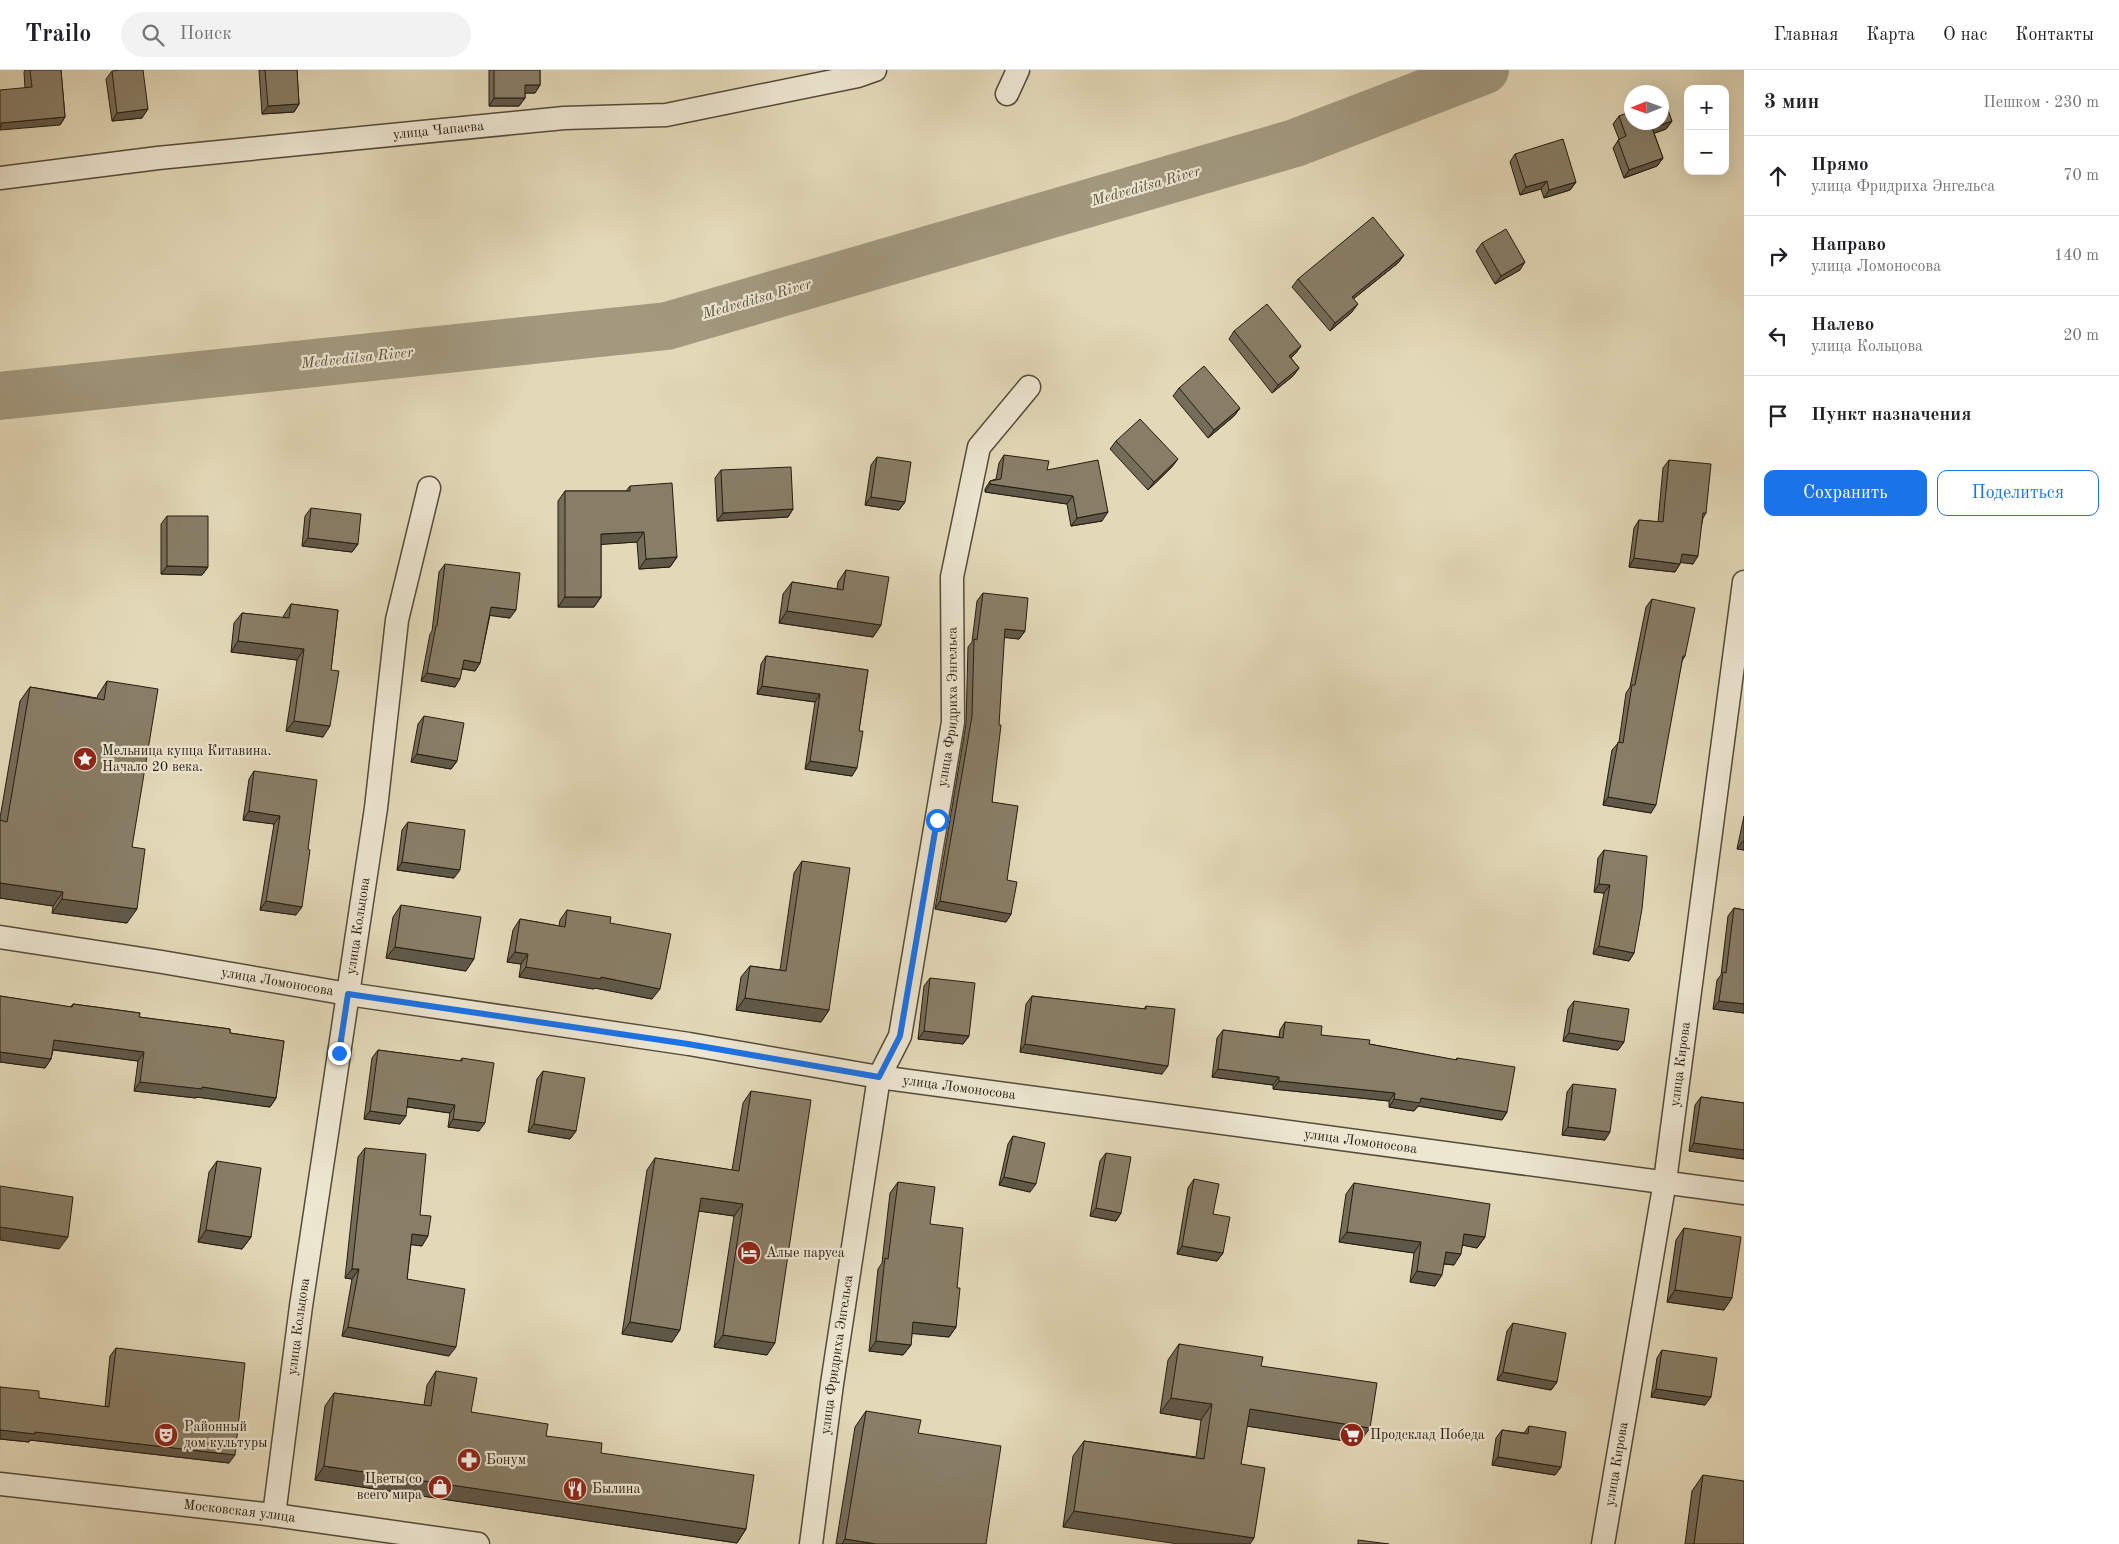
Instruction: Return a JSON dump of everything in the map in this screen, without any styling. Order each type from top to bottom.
[{"type":"street","name":"улица Чапаева","points":[[0,178],[158,158],[564,118],[666,115],[858,76],[875,70]]},
{"type":"street","points":[[1007,94],[1018,70]]},
{"type":"street","name":"улица Фридриха Энгельса","points":[[811,1544],[832,1384],[879,1077],[900,1036],[953,722],[952,577],[979,447],[1029,387]]},
{"type":"street","name":"улица Кольцова","points":[[274,1515],[300,1306],[376,808],[397,620],[429,488]]},
{"type":"street","name":"улица Кирова","points":[[1603,1544],[1665,1181],[1744,582]]},
{"type":"street","name":"улица Ломоносова","points":[[0,937],[162,962],[348,994],[688,1044],[879,1077],[1744,1192]]},
{"type":"street","name":"Московская улица","points":[[0,1484],[274,1515],[478,1544]]},
{"type":"building","points":[[30,70],[61,70],[65,117],[1,123],[0,127],[0,90],[32,87]]},
{"type":"building","points":[[143,70],[148,109],[117,113],[112,71]]},
{"type":"building","points":[[265,70],[297,70],[299,104],[268,106]]},
{"type":"building","points":[[494,70],[540,70],[540,85],[525,85],[525,98],[494,98]]},
{"type":"building","points":[[1624,114],[1624,130],[1653,130],[1663,158],[1629,170],[1618,140],[1626,136],[1619,116]]},
{"type":"building","points":[[1563,139],[1576,182],[1549,190],[1547,181],[1526,187],[1515,154]]},
{"type":"building","points":[[1373,217],[1404,255],[1352,297],[1358,304],[1335,323],[1298,279]]},
{"type":"building","points":[[1506,229],[1525,262],[1501,276],[1482,243]]},
{"type":"building","points":[[1267,304],[1301,346],[1289,356],[1299,368],[1278,385],[1234,331]]},
{"type":"building","points":[[1204,366],[1240,408],[1214,430],[1179,388]]},
{"type":"building","points":[[1140,419],[1178,459],[1154,482],[1116,441]]},
{"type":"building","points":[[1004,455],[1049,461],[1047,470],[1098,460],[1108,512],[1077,518],[1073,496],[990,484],[990,481],[1001,479]]},
{"type":"building","points":[[877,457],[911,462],[905,502],[871,497]]},
{"type":"building","points":[[1669,460],[1711,464],[1706,513],[1703,513],[1698,556],[1682,554],[1680,564],[1634,558],[1639,520],[1663,522]]},
{"type":"building","points":[[791,467],[793,509],[723,513],[721,470]]},
{"type":"building","points":[[672,483],[677,557],[646,559],[644,532],[601,534],[601,597],[565,597],[565,491],[630,491],[630,486]]},
{"type":"building","points":[[311,508],[361,514],[358,544],[308,538]]},
{"type":"building","points":[[167,516],[208,516],[208,567],[167,566]]},
{"type":"building","points":[[445,564],[520,573],[516,610],[491,607],[480,663],[464,660],[460,679],[427,673],[437,626]]},
{"type":"building","points":[[846,570],[889,577],[881,625],[787,611],[792,582],[843,590]]},
{"type":"building","points":[[983,593],[1028,598],[1025,631],[1005,629],[999,725],[1001,725],[992,802],[1018,806],[1007,880],[1017,882],[1011,914],[940,901],[972,716],[974,639],[977,640]]},
{"type":"building","points":[[1652,599],[1695,608],[1685,656],[1683,656],[1656,805],[1608,797],[1618,742],[1623,743],[1632,685],[1635,685]]},
{"type":"building","points":[[291,604],[338,610],[331,670],[339,671],[330,726],[294,721],[304,649],[238,641],[242,613],[289,618]]},
{"type":"building","points":[[766,656],[868,670],[859,731],[863,731],[857,768],[810,761],[820,694],[762,686]]},
{"type":"building","points":[[107,681],[158,689],[132,847],[145,849],[137,909],[62,899],[63,892],[0,883],[0,820],[7,822],[30,687],[104,700]]},
{"type":"building","points":[[424,716],[464,723],[457,761],[417,754]]},
{"type":"building","points":[[254,771],[317,780],[302,907],[266,901],[280,816],[249,811]]},
{"type":"building","points":[[408,822],[465,830],[460,870],[402,862]]},
{"type":"building","points":[[1604,850],[1647,856],[1642,909],[1634,953],[1599,946],[1610,885],[1599,884]]},
{"type":"building","points":[[802,861],[850,868],[829,1010],[745,998],[750,966],[786,971]]},
{"type":"building","points":[[401,905],[481,917],[474,959],[395,947]]},
{"type":"building","points":[[1734,908],[1744,910],[1744,1004],[1719,1001],[1723,972],[1726,973]]},
{"type":"building","points":[[567,910],[611,917],[610,923],[671,934],[660,989],[601,977],[601,979],[526,967],[528,954],[515,952],[520,919],[565,927]]},
{"type":"building","points":[[930,978],[975,983],[969,1036],[924,1031]]},
{"type":"building","points":[[0,996],[72,1007],[73,1004],[140,1013],[139,1017],[230,1029],[230,1033],[284,1041],[276,1098],[202,1087],[202,1089],[140,1082],[144,1052],[54,1040],[51,1059],[0,1052]]},
{"type":"building","points":[[1032,996],[1146,1009],[1146,1006],[1175,1009],[1168,1066],[1025,1044]]},
{"type":"building","points":[[1574,1001],[1629,1009],[1624,1042],[1569,1033]]},
{"type":"building","points":[[1285,1022],[1322,1026],[1321,1035],[1370,1040],[1369,1044],[1457,1060],[1457,1058],[1515,1067],[1507,1112],[1421,1098],[1420,1103],[1394,1099],[1395,1093],[1279,1081],[1279,1077],[1218,1069],[1223,1030],[1283,1038]]},
{"type":"building","points":[[378,1050],[462,1061],[462,1058],[494,1063],[485,1123],[453,1119],[455,1105],[408,1098],[406,1116],[370,1111]]},
{"type":"building","points":[[543,1071],[585,1078],[576,1131],[534,1124]]},
{"type":"building","points":[[1573,1084],[1616,1089],[1610,1132],[1568,1127]]},
{"type":"building","points":[[751,1091],[811,1100],[775,1343],[723,1335],[743,1204],[701,1198],[680,1330],[630,1322],[655,1158],[739,1171]]},
{"type":"building","points":[[1701,1097],[1744,1103],[1744,1150],[1694,1143]]},
{"type":"building","points":[[1013,1136],[1045,1143],[1036,1184],[1004,1177]]},
{"type":"building","points":[[365,1148],[426,1154],[420,1215],[431,1216],[428,1236],[412,1234],[407,1279],[465,1289],[456,1347],[348,1327],[359,1269],[352,1269]]},
{"type":"building","points":[[1106,1153],[1131,1157],[1121,1213],[1096,1208]]},
{"type":"building","points":[[217,1161],[261,1168],[251,1237],[206,1230]]},
{"type":"building","points":[[1194,1179],[1219,1184],[1213,1214],[1230,1217],[1223,1253],[1182,1246]]},
{"type":"building","points":[[898,1182],[935,1187],[930,1224],[963,1228],[957,1288],[960,1288],[956,1327],[913,1322],[911,1345],[876,1341],[885,1258],[888,1259]]},
{"type":"building","points":[[1354,1183],[1490,1204],[1485,1237],[1464,1234],[1461,1254],[1446,1252],[1442,1275],[1417,1271],[1421,1242],[1347,1232]]},
{"type":"building","points":[[0,1186],[73,1197],[68,1237],[0,1227]]},
{"type":"building","points":[[1684,1228],[1741,1237],[1732,1298],[1675,1290]]},
{"type":"building","points":[[1513,1323],[1566,1333],[1557,1382],[1503,1372]]},
{"type":"building","points":[[1179,1344],[1263,1357],[1261,1366],[1377,1383],[1370,1428],[1250,1409],[1241,1464],[1265,1468],[1254,1538],[1074,1511],[1084,1441],[1204,1459],[1212,1404],[1171,1398]]},
{"type":"building","points":[[116,1348],[245,1363],[235,1455],[35,1432],[35,1434],[0,1430],[0,1387],[39,1391],[39,1398],[109,1407]]},
{"type":"building","points":[[1662,1350],[1717,1358],[1711,1397],[1656,1389]]},
{"type":"building","points":[[436,1371],[477,1378],[471,1412],[548,1424],[546,1436],[602,1443],[601,1453],[754,1475],[746,1529],[324,1466],[334,1393],[431,1406]]},
{"type":"building","points":[[866,1411],[921,1420],[918,1433],[1001,1446],[986,1544],[876,1544],[845,1539]]},
{"type":"building","points":[[1529,1426],[1566,1432],[1561,1467],[1498,1457],[1502,1430],[1528,1434]]},
{"type":"building","points":[[1703,1475],[1744,1481],[1744,1544],[1694,1544]]},
{"type":"building","points":[[1358,1540],[1389,1544],[1358,1544]]},
{"type":"waterway","name":"Medveditsa River","points":[[0,396],[667,326],[1295,143],[1485,70]]},
{"type":"place","name":"Мельница купца Китавина. Начало 20 века.","points":[[85,759]]},
{"type":"place","name":"Алые паруса","points":[[749,1253]]},
{"type":"place","name":"Районный дом культуры","points":[[166,1435]]},
{"type":"place","name":"Продсклад Победа","points":[[1352,1435]]},
{"type":"place","name":"Бонум","points":[[469,1460]]},
{"type":"place","name":"Цветы со всего мира","points":[[440,1487]]},
{"type":"place","name":"Былина","points":[[575,1489]]},
{"type":"route","points":[[339,1053],[348,994],[688,1044],[879,1077],[900,1036],[937,820]]}]
